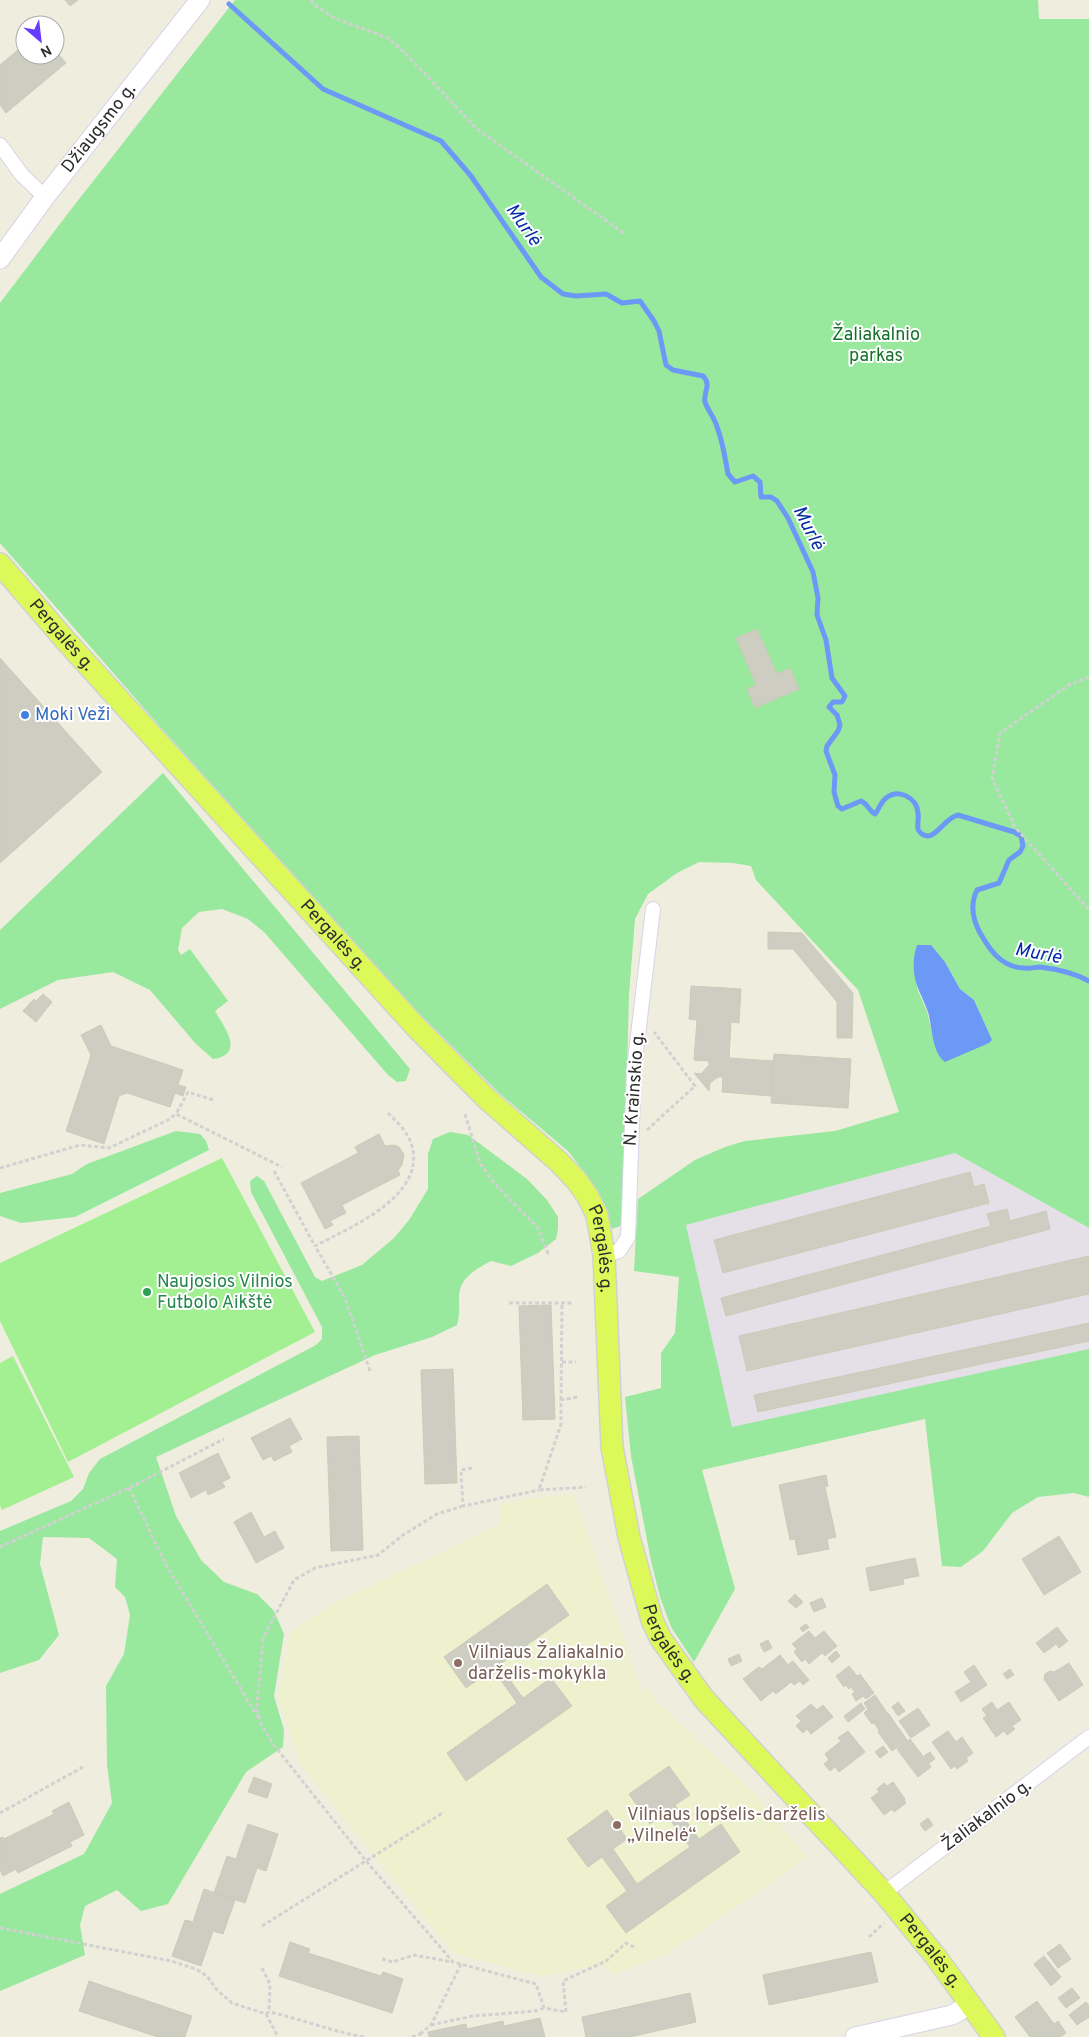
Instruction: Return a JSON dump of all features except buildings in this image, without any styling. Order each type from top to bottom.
[{"type":"main road","name":"Pergalės g.","points":[[0,564],[73,648],[453,1066],[486,1098],[559,1162],[577,1181],[588,1197],[597,1215],[604,1254],[612,1447],[629,1537],[652,1620],[671,1655],[704,1699],[884,1893],[971,2004],[994,2037]]},
{"type":"street","name":"Džiaugsmo g.","points":[[0,260],[45,197],[200,0]]},
{"type":"street","points":[[0,145],[22,175],[45,197]]},
{"type":"street","name":"N. Krainskio g.","points":[[604,1254],[620,1251],[628,1237],[634,1069],[653,909]]},
{"type":"street","name":"Žaliakalnio g.","points":[[884,1893],[1089,1737]]},
{"type":"street","points":[[855,2037],[952,2014],[971,2004]]},
{"type":"path","points":[[312,0],[316,6],[334,18],[388,38],[477,129],[625,234]]},
{"type":"path","points":[[1089,677],[1069,685],[1000,734],[992,778],[1015,827],[1089,910]]},
{"type":"path","points":[[640,1015],[695,1086],[650,1128]]},
{"type":"path","points":[[0,1168],[80,1144],[108,1148],[168,1120],[176,1114],[188,1092],[213,1100]]},
{"type":"path","points":[[315,1246],[372,1216],[385,1207],[410,1176],[415,1160],[411,1142],[388,1113]]},
{"type":"path","points":[[176,1114],[282,1167]]},
{"type":"path","points":[[465,1114],[480,1163],[494,1183],[538,1228],[549,1256]]},
{"type":"path","points":[[274,1171],[344,1298],[370,1371]]},
{"type":"path","points":[[509,1303],[574,1303]]},
{"type":"path","points":[[539,1490],[561,1424],[562,1303]]},
{"type":"path","points":[[562,1362],[576,1362]]},
{"type":"path","points":[[561,1400],[577,1397]]},
{"type":"path","points":[[0,1547],[129,1488],[224,1439]]},
{"type":"path","points":[[463,1506],[461,1470],[472,1468]]},
{"type":"path","points":[[260,1722],[257,1707],[263,1638],[294,1580],[315,1568],[378,1555],[437,1514],[463,1506],[539,1490],[586,1487]]},
{"type":"path","points":[[129,1488],[166,1565],[273,1744],[366,1861],[453,1962]]},
{"type":"path","points":[[0,1813],[83,1767]]},
{"type":"path","points":[[262,1926],[444,1812]]},
{"type":"path","points":[[869,1937],[885,1923]]},
{"type":"path","points":[[0,1928],[171,1960],[196,1969],[207,1976],[216,1990],[232,2003],[365,2037]]},
{"type":"path","points":[[430,2025],[473,2016],[535,2011],[544,2008],[566,2012],[562,1981],[606,1961],[626,1943],[634,1948]]},
{"type":"path","points":[[382,1959],[393,1962],[414,1955],[453,1962],[536,1984],[544,2008]]},
{"type":"path","points":[[412,2037],[420,2036],[430,2025],[461,1964]]},
{"type":"path","points":[[262,1968],[270,1984],[268,2013],[278,2037]]},
{"type":"shaded area","points":[[955,1153],[1089,1228],[1089,1349],[731,1428],[686,1225]]},
{"type":"shaded area","points":[[574,1493],[642,1693],[648,1689],[653,1698],[754,1793],[807,1858],[667,1954],[615,1974],[602,1965],[541,1976],[453,1953],[301,1765],[278,1699],[290,1632],[337,1602],[499,1525],[499,1504]]},
{"type":"green space","name":"Žaliakalnio parkas","points":[[235,0],[1038,0],[1039,19],[1089,19],[1089,1228],[955,1153],[686,1225],[732,1427],[1089,1349],[1089,1497],[1074,1493],[1038,1497],[1012,1513],[983,1551],[961,1567],[942,1566],[925,1419],[702,1470],[735,1589],[694,1662],[671,1627],[660,1597],[651,1561],[631,1456],[625,1397],[661,1388],[661,1353],[675,1333],[679,1277],[634,1271],[638,1199],[695,1160],[725,1147],[745,1141],[835,1131],[899,1112],[858,990],[756,880],[751,866],[733,863],[699,862],[677,873],[648,894],[635,919],[629,994],[623,1225],[612,1229],[595,1187],[569,1152],[499,1093],[412,1006],[162,729],[0,543],[0,303]],"holes":[[[915,953],[945,962],[960,989],[974,1000],[980,1013],[934,1042],[927,1011],[918,991],[915,977]]]},
{"type":"green space","points":[[163,773],[410,1069],[406,1081],[397,1082],[388,1075],[264,932],[248,919],[222,909],[199,912],[182,928],[178,950],[181,955],[190,949],[228,1001],[215,1011],[230,1039],[231,1046],[223,1056],[213,1059],[196,1044],[150,990],[113,972],[58,980],[0,1009],[0,930]]},
{"type":"green space","points":[[176,1131],[200,1134],[206,1141],[209,1150],[75,1217],[21,1223],[0,1216],[0,1193],[72,1174],[87,1164]]},
{"type":"green space","points":[[450,1132],[468,1135],[527,1179],[547,1200],[558,1217],[556,1239],[538,1253],[511,1266],[491,1261],[469,1275],[460,1290],[457,1325],[432,1337],[375,1355],[156,1457],[176,1516],[201,1560],[224,1582],[257,1594],[274,1611],[284,1634],[274,1696],[284,1730],[283,1747],[246,1772],[168,1904],[141,1911],[117,1890],[85,1906],[80,1925],[85,1955],[0,1991],[0,1894],[84,1854],[112,1803],[107,1765],[106,1686],[124,1654],[130,1615],[125,1597],[115,1587],[117,1559],[89,1538],[43,1537],[40,1564],[59,1635],[39,1660],[0,1673],[0,1531],[71,1501],[83,1489],[89,1473],[100,1459],[316,1345],[322,1339],[322,1327],[251,1192],[250,1181],[257,1176],[264,1181],[315,1277],[322,1281],[362,1265],[394,1238],[409,1220],[428,1189],[428,1154],[433,1139]]},
{"type":"green space","name":"Naujosios Vilnios Futbolo Aikštė","points":[[222,1158],[315,1332],[68,1462],[0,1321],[0,1263]]},
{"type":"green space","points":[[13,1356],[74,1477],[2,1510],[0,1506],[0,1363]]},
{"type":"water","points":[[917,945],[931,945],[945,962],[960,989],[974,1000],[992,1040],[989,1043],[945,1062],[941,1058],[933,1039],[928,1012],[915,979],[914,962]]},
{"type":"waterway","name":"Murlė","points":[[229,4],[323,89],[441,141],[471,176],[541,277],[563,294],[576,296],[606,294],[622,303],[640,301],[659,331],[666,365],[673,370],[703,376],[706,379],[705,402],[719,433],[728,474],[735,482],[753,476],[760,482],[761,497],[771,497],[777,501],[788,518],[813,572],[818,598],[817,615],[826,640],[832,678],[845,696],[842,702],[833,702],[829,707],[837,715],[840,725],[826,751],[835,775],[834,792],[838,806],[842,809],[861,801],[875,814],[886,798],[891,795],[902,794],[911,799],[917,808],[918,829],[920,833],[926,836],[931,835],[949,819],[958,815],[1014,832],[1021,836],[1023,846],[1020,852],[1009,860],[999,883],[977,890],[973,900],[973,911],[979,931],[992,951],[1009,965],[1053,969],[1089,981]]},
{"type":"place","name":"Moki Veži","points":[[25,715]]},
{"type":"place","name":"Naujosios Vilnios Futbolo Aikštė","points":[[147,1292]]},
{"type":"place","name":"Vilniaus Žaliakalnio darželis-mokykla","points":[[458,1663]]},
{"type":"place","name":"Vilniaus lopšelis-darželis „Vilnelė“","points":[[617,1825]]}]
